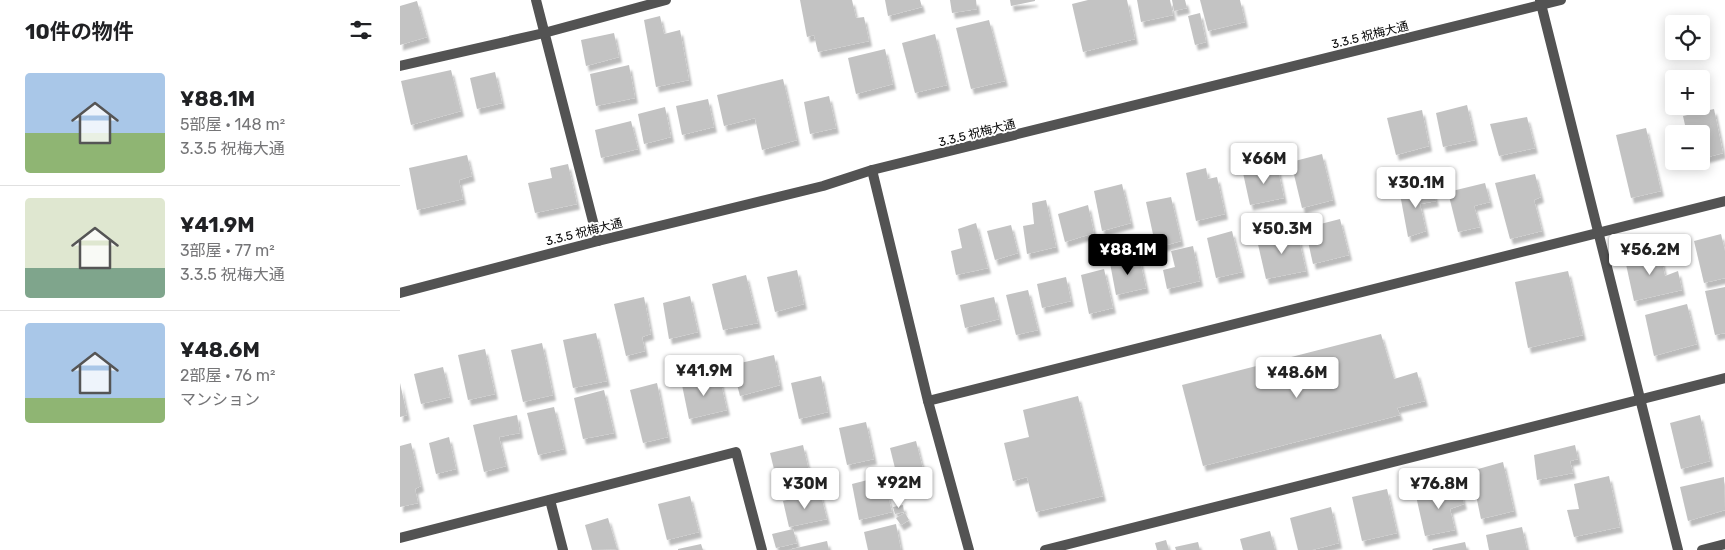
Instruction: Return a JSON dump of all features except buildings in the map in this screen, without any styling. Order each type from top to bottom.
[{"type":"street","points":[[536,0],[598,241]]},
{"type":"street","points":[[400,66],[544,33],[666,0]]},
{"type":"street","name":"3.3.5 祝梅大通","points":[[400,293],[598,241],[823,186],[872,170],[1540,2],[1561,0]]},
{"type":"street","points":[[1540,2],[1678,550]]},
{"type":"street","points":[[872,170],[928,401],[970,550]]},
{"type":"street","points":[[928,401],[1725,201]]},
{"type":"street","points":[[1045,550],[1725,378]]},
{"type":"street","points":[[400,538],[736,452],[762,550]]},
{"type":"street","points":[[550,500],[562,550]]},
{"type":"street","points":[[1702,550],[1725,544]]}]
